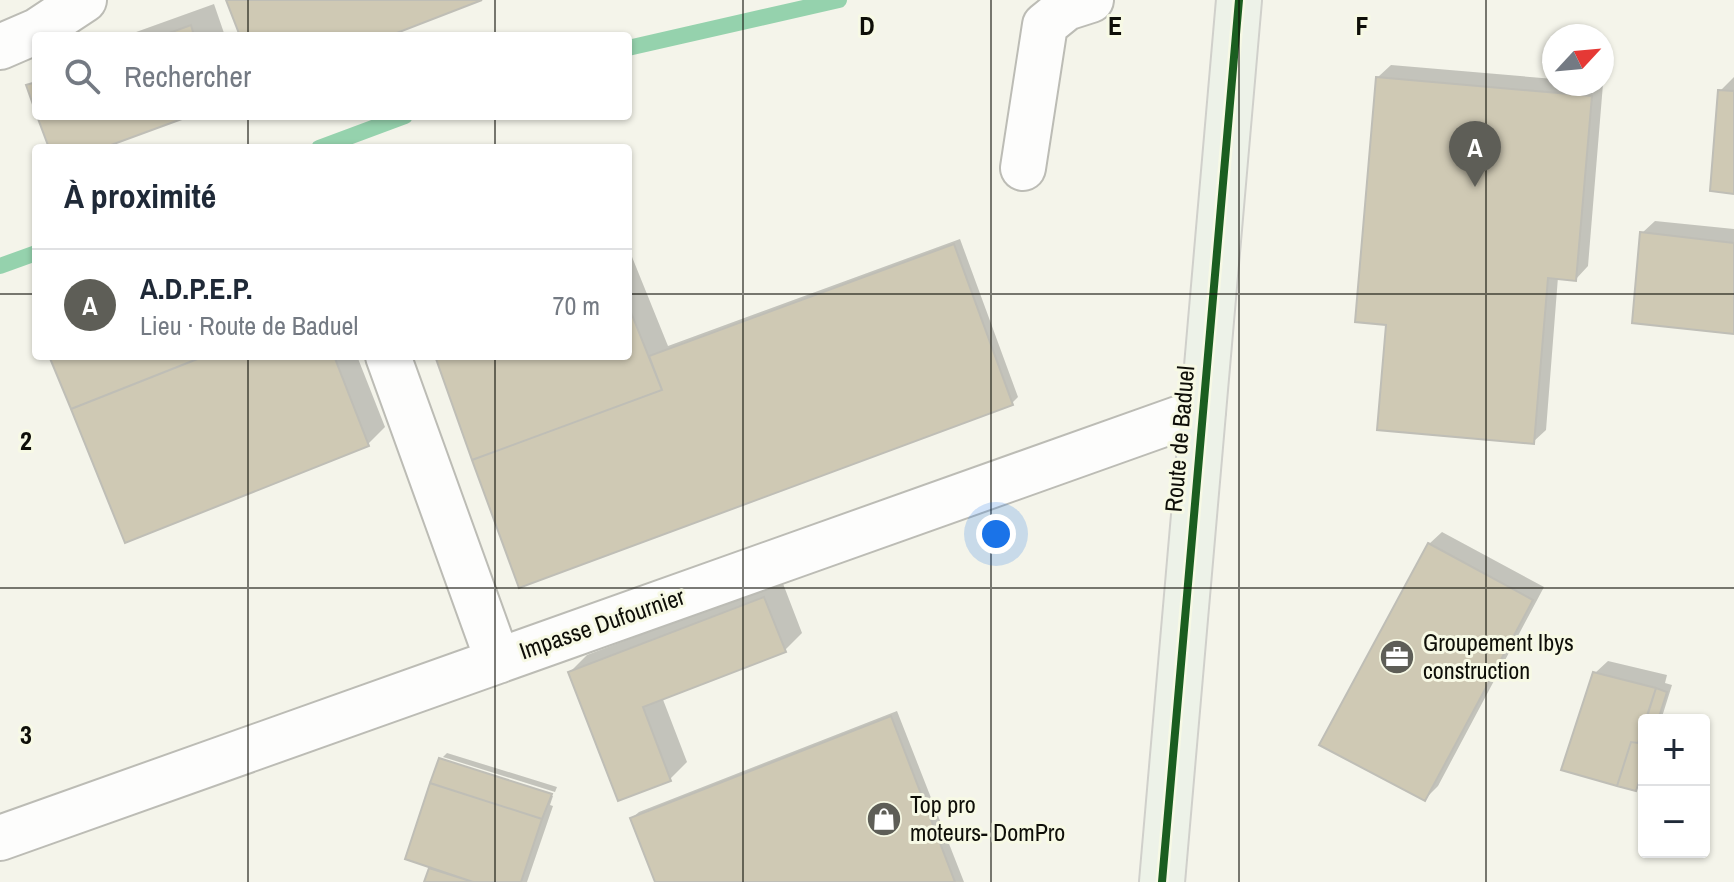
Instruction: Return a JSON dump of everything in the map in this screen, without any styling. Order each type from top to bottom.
[{"type":"main road","name":"Route de Baduel","points":[[1162,882],[1239,0]]},
{"type":"street","points":[[35,32],[84,0]]},
{"type":"street","points":[[1023,168],[1045,25],[1066,8],[1091,0]]},
{"type":"street","points":[[0,47],[32,33]]},
{"type":"street","points":[[389,360],[498,661]]},
{"type":"street","name":"Impasse Dufournier","points":[[0,838],[1203,410]]},
{"type":"building","points":[[226,0],[482,0],[399,32],[238,32]]},
{"type":"building","points":[[191,25],[193,32],[172,32]]},
{"type":"building","points":[[1376,77],[1542,92],[1542,96],[1592,96],[1576,281],[1548,278],[1534,444],[1377,430],[1386,325],[1355,322]]},
{"type":"building","points":[[32,83],[32,102],[26,85]]},
{"type":"building","points":[[1718,90],[1734,91],[1734,194],[1710,191]]},
{"type":"building","points":[[38,120],[179,120],[114,144],[48,144]]},
{"type":"building","points":[[1640,232],[1734,243],[1734,334],[1632,323]]},
{"type":"building","points":[[954,244],[1013,405],[519,588],[472,460],[662,390],[649,356]]},
{"type":"building","points":[[632,315],[662,390],[472,460],[436,360],[632,360]]},
{"type":"building","points":[[51,360],[195,360],[71,409]]},
{"type":"building","points":[[195,360],[336,360],[369,446],[125,543],[71,409]]},
{"type":"building","points":[[1428,543],[1533,600],[1425,801],[1319,745]]},
{"type":"building","points":[[764,597],[786,652],[643,707],[671,781],[618,801],[568,672]]},
{"type":"building","points":[[1593,672],[1656,688],[1647,714],[1638,714],[1638,743],[1631,742],[1617,786],[1561,770]]},
{"type":"building","points":[[1656,688],[1667,692],[1660,714],[1648,714]]},
{"type":"building","points":[[891,716],[955,882],[655,882],[630,818]]},
{"type":"building","points":[[1631,742],[1638,743],[1636,791],[1617,786]]},
{"type":"building","points":[[439,758],[552,794],[542,819],[430,783]]},
{"type":"building","points":[[430,783],[542,819],[521,882],[473,882],[405,859]]},
{"type":"building","points":[[429,868],[473,882],[424,882]]},
{"type":"waterway","points":[[632,47],[839,0]]},
{"type":"waterway","points":[[330,144],[394,120]]},
{"type":"waterway","points":[[0,266],[32,254]]},
{"type":"cycle path","points":[[1162,882],[1239,0]]},
{"type":"place","name":"A.D.P.E.P.","points":[[1475,187]]},
{"type":"place","name":"Groupement Ibys construction","points":[[1397,657]]},
{"type":"place","name":"Top pro moteurs- DomPro","points":[[884,819]]}]
